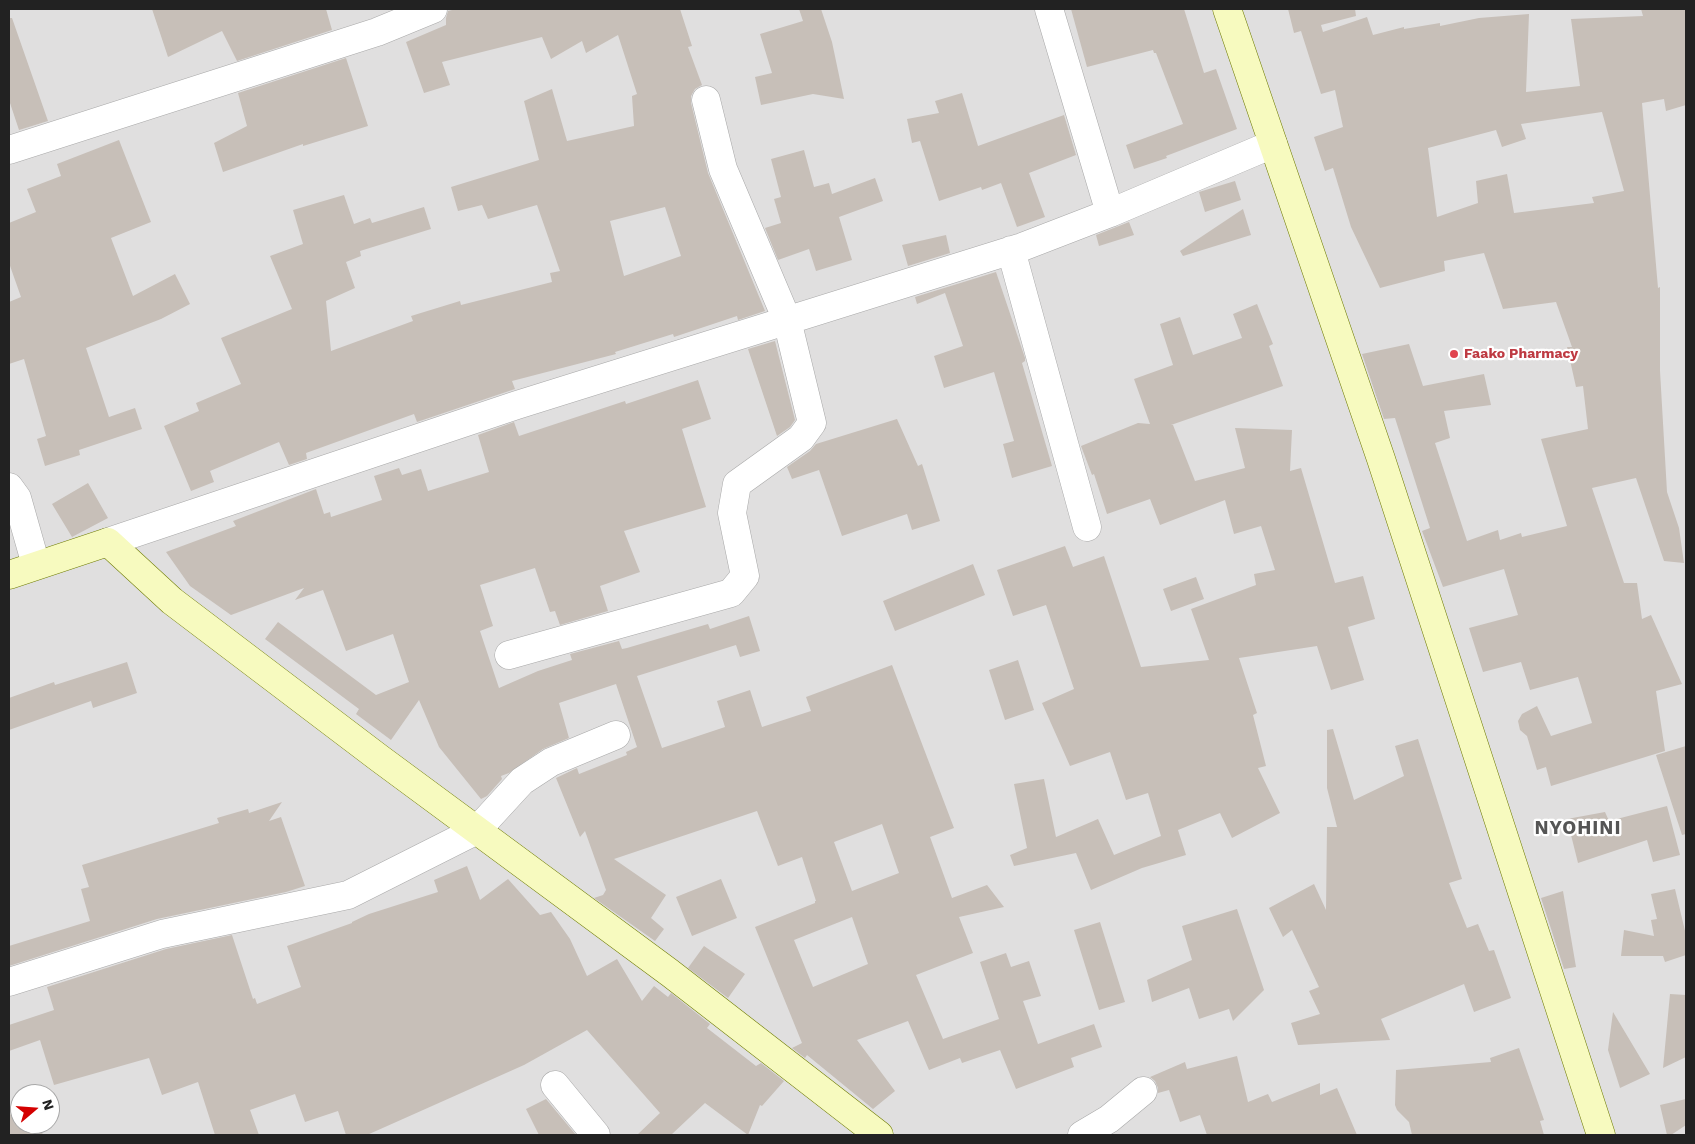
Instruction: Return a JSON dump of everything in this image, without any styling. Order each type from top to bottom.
[{"type":"main road","points":[[1227,9],[1381,459],[1601,1135]]},
{"type":"main road","points":[[9,575],[108,542],[172,601],[670,974],[878,1135]]},
{"type":"street","points":[[9,150],[377,32],[433,9]]},
{"type":"street","points":[[1049,9],[1110,213]]},
{"type":"street","points":[[509,655],[730,593],[745,576],[732,513],[737,484],[801,438],[812,423],[786,320],[723,169],[706,100]]},
{"type":"street","points":[[108,542],[517,405],[1011,250],[1110,213],[1273,144]]},
{"type":"street","points":[[1011,250],[1087,527]]},
{"type":"street","points":[[9,487],[17,498],[36,565]]},
{"type":"street","points":[[9,982],[162,934],[348,895],[477,830],[522,781],[551,762],[616,734]]},
{"type":"street","points":[[555,1085],[596,1135]]},
{"type":"street","points":[[1082,1135],[1109,1119],[1143,1091]]},
{"type":"shaded area","points":[[9,9],[1686,9],[1686,1135],[9,1135]]},
{"type":"building","points":[[152,9],[326,9],[332,30],[237,61],[222,31],[168,57]]},
{"type":"building","points":[[456,9],[680,9],[692,46],[688,47],[702,85],[695,89],[691,96],[691,103],[708,173],[765,311],[738,320],[737,316],[674,337],[673,334],[615,352],[616,354],[512,381],[515,389],[417,422],[414,414],[306,453],[307,459],[289,465],[279,442],[210,471],[214,482],[191,491],[164,426],[199,411],[196,403],[241,384],[221,338],[292,309],[270,256],[303,244],[293,210],[344,195],[354,224],[370,218],[372,223],[424,207],[431,229],[360,251],[361,256],[346,262],[355,288],[326,301],[331,351],[413,321],[411,316],[460,301],[461,305],[552,282],[550,273],[560,271],[537,205],[488,219],[482,205],[458,211],[451,187],[539,160],[524,101],[552,89],[567,141],[634,126],[632,96],[637,94],[618,35],[586,53],[582,41],[551,59],[542,37],[442,62],[450,85],[424,93],[406,42],[446,25],[448,11]],"holes":[[[665,207],[681,256],[624,276],[610,221]]]},
{"type":"building","points":[[799,9],[821,9],[832,42],[844,99],[813,94],[761,105],[755,77],[772,73],[760,34],[803,21]]},
{"type":"building","points":[[1071,9],[1184,9],[1204,73],[1216,69],[1237,129],[1166,156],[1167,158],[1134,169],[1126,145],[1183,124],[1156,53],[1153,50],[1087,67]]},
{"type":"building","points":[[1288,9],[1355,9],[1356,16],[1321,25],[1323,32],[1367,17],[1373,35],[1404,27],[1404,29],[1440,23],[1440,26],[1479,18],[1529,14],[1526,92],[1580,86],[1571,19],[1643,16],[1641,9],[1686,9],[1686,105],[1666,111],[1664,99],[1642,103],[1658,288],[1660,287],[1660,371],[1667,492],[1679,528],[1684,563],[1664,561],[1636,478],[1592,488],[1624,583],[1637,583],[1642,619],[1651,615],[1682,684],[1656,691],[1665,751],[1551,786],[1546,767],[1537,770],[1527,736],[1520,730],[1518,721],[1522,714],[1537,706],[1551,736],[1592,723],[1578,677],[1530,690],[1521,662],[1483,672],[1469,628],[1518,615],[1504,569],[1443,587],[1422,531],[1430,528],[1395,418],[1384,419],[1362,354],[1409,344],[1423,386],[1484,374],[1491,405],[1444,411],[1450,438],[1435,443],[1467,541],[1498,530],[1500,540],[1521,533],[1522,537],[1567,526],[1541,439],[1588,429],[1583,386],[1576,387],[1567,347],[1572,347],[1556,302],[1503,309],[1484,253],[1444,261],[1445,271],[1380,288],[1351,227],[1333,168],[1325,171],[1314,137],[1343,127],[1335,90],[1321,94],[1301,31],[1294,33]],"holes":[[[1602,112],[1624,191],[1592,197],[1594,203],[1514,213],[1507,174],[1476,181],[1478,203],[1437,217],[1428,148],[1496,130],[1502,147],[1526,139],[1521,124]]]},
{"type":"building","points":[[9,18],[12,18],[48,121],[19,130],[9,100]]},
{"type":"building","points":[[346,58],[368,126],[303,146],[303,144],[223,172],[214,143],[247,126],[238,93]]},
{"type":"building","points":[[962,93],[978,146],[1064,115],[1076,155],[1029,173],[1045,217],[1017,227],[1001,183],[982,190],[981,187],[939,201],[920,141],[912,143],[907,119],[939,113],[935,101]]},
{"type":"building","points":[[119,140],[151,222],[111,238],[133,296],[175,274],[190,304],[161,319],[86,348],[109,417],[135,408],[142,429],[79,450],[80,455],[45,466],[37,439],[46,436],[24,359],[9,364],[9,302],[21,297],[9,263],[9,223],[36,212],[27,189],[61,176],[57,164]]},
{"type":"building","points":[[804,150],[814,187],[829,183],[832,194],[875,178],[883,201],[839,217],[852,260],[816,271],[809,249],[778,260],[765,228],[781,223],[774,199],[781,197],[771,159]]},
{"type":"building","points":[[1235,181],[1241,200],[1205,212],[1199,192]]},
{"type":"building","points":[[1243,209],[1251,235],[1183,256],[1180,251]]},
{"type":"building","points":[[1129,222],[1134,235],[1099,246],[1096,235]]},
{"type":"building","points":[[946,235],[950,253],[908,266],[902,245]]},
{"type":"building","points":[[996,272],[1025,358],[1025,361],[1022,363],[1052,466],[1012,478],[1003,444],[1014,441],[994,372],[944,388],[934,356],[963,346],[945,293],[917,304],[915,297]]},
{"type":"building","points":[[1257,304],[1273,344],[1269,346],[1283,386],[1171,425],[1173,425],[1195,481],[1245,468],[1235,428],[1292,430],[1290,471],[1301,468],[1335,583],[1363,576],[1375,619],[1348,627],[1364,680],[1331,690],[1317,646],[1239,658],[1257,713],[1253,715],[1266,766],[1258,768],[1280,813],[1232,838],[1220,813],[1178,830],[1186,855],[1142,868],[1091,890],[1076,853],[1014,866],[1010,855],[1027,848],[1014,784],[1044,779],[1056,837],[1098,819],[1114,855],[1161,836],[1148,793],[1126,800],[1110,752],[1070,766],[1042,703],[1074,689],[1046,605],[1013,616],[997,570],[1065,546],[1073,567],[1104,556],[1141,667],[1209,660],[1191,609],[1256,585],[1254,574],[1275,570],[1261,526],[1234,534],[1225,500],[1160,525],[1150,499],[1107,514],[1094,474],[1092,475],[1081,446],[1138,423],[1150,424],[1134,379],[1173,365],[1160,324],[1180,317],[1193,355],[1242,338],[1233,314]]},
{"type":"building","points":[[775,341],[795,420],[790,427],[777,436],[748,349]]},
{"type":"building","points":[[698,380],[711,419],[682,429],[706,507],[624,531],[640,572],[600,586],[608,611],[560,625],[555,611],[550,612],[535,568],[480,585],[493,626],[480,631],[499,688],[538,671],[572,660],[570,654],[619,641],[622,649],[627,648],[708,624],[710,629],[749,616],[760,651],[740,657],[736,645],[637,676],[662,748],[725,727],[717,701],[750,690],[762,727],[811,711],[806,697],[892,665],[954,828],[930,837],[952,898],[987,885],[1004,907],[959,917],[973,953],[916,975],[943,1039],[999,1019],[980,962],[1006,953],[1011,967],[1029,961],[1041,996],[1023,1001],[1038,1044],[1094,1024],[1102,1047],[1071,1058],[1074,1067],[1016,1089],[1000,1050],[962,1063],[960,1058],[929,1070],[908,1021],[857,1040],[895,1091],[873,1109],[807,1055],[805,1058],[792,1048],[802,1043],[755,927],[816,901],[802,857],[778,866],[757,811],[614,859],[666,895],[651,918],[664,929],[655,941],[594,898],[603,895],[606,890],[585,831],[580,837],[556,778],[577,768],[579,774],[627,755],[626,752],[637,747],[616,684],[559,703],[569,738],[543,749],[509,773],[501,776],[502,779],[487,796],[481,799],[439,747],[419,700],[391,740],[356,714],[359,709],[265,639],[278,622],[376,695],[409,682],[393,634],[346,651],[323,590],[295,600],[304,588],[231,615],[190,586],[166,552],[236,526],[233,521],[316,489],[324,514],[330,512],[331,517],[382,500],[374,476],[399,468],[402,475],[421,469],[428,491],[489,472],[478,435],[514,422],[519,436],[625,401],[626,404]],"holes":[[[882,824],[899,873],[852,891],[834,842]],[[852,917],[868,964],[813,987],[794,940]]]},
{"type":"building","points":[[897,419],[918,466],[922,464],[940,521],[912,530],[907,514],[842,536],[819,470],[792,479],[787,467],[810,451],[816,444]]},
{"type":"building","points":[[88,483],[108,518],[72,537],[52,504]]},
{"type":"building","points":[[973,564],[985,595],[895,631],[883,601]]},
{"type":"building","points":[[1196,577],[1204,599],[1171,611],[1163,589]]},
{"type":"building","points":[[1018,660],[1034,710],[1005,720],[989,670]]},
{"type":"building","points":[[127,662],[137,693],[93,708],[91,701],[9,730],[9,698],[54,682],[55,685]]},
{"type":"building","points":[[1333,729],[1354,800],[1404,776],[1395,746],[1418,739],[1462,879],[1449,883],[1467,928],[1478,924],[1489,951],[1494,950],[1511,998],[1474,1012],[1464,984],[1381,1019],[1390,1040],[1298,1045],[1291,1023],[1320,1014],[1309,991],[1319,987],[1292,930],[1283,937],[1269,908],[1314,884],[1326,910],[1327,827],[1337,827],[1327,788],[1327,730]]},
{"type":"building","points":[[1686,746],[1686,834],[1682,835],[1656,755]]},
{"type":"building","points":[[282,802],[269,821],[281,817],[305,886],[286,892],[157,919],[9,966],[9,946],[90,921],[81,889],[89,887],[82,865],[219,823],[217,818],[248,809],[249,813]]},
{"type":"building","points":[[1667,806],[1680,855],[1653,862],[1647,840],[1578,863],[1567,819],[1605,812],[1609,821]]},
{"type":"building","points":[[467,866],[480,900],[508,879],[540,915],[551,912],[570,939],[587,976],[617,959],[642,1001],[654,986],[668,997],[671,993],[710,1024],[707,1028],[756,1066],[761,1063],[784,1081],[762,1106],[760,1105],[748,1135],[705,1103],[671,1135],[637,1135],[660,1113],[587,1030],[524,1065],[367,1135],[346,1135],[338,1111],[305,1122],[295,1094],[250,1110],[259,1135],[215,1135],[198,1082],[162,1095],[149,1058],[54,1084],[40,1040],[9,1051],[9,1025],[54,1010],[47,987],[166,949],[232,935],[253,999],[255,998],[257,1004],[301,987],[287,946],[352,923],[369,914],[438,892],[434,880]]},
{"type":"building","points":[[721,879],[737,918],[692,936],[676,897]]},
{"type":"building","points":[[1675,889],[1686,935],[1686,955],[1665,962],[1663,956],[1621,956],[1624,930],[1654,936],[1651,920],[1657,919],[1651,894]]},
{"type":"building","points":[[1563,891],[1576,967],[1564,969],[1541,898]]},
{"type":"building","points":[[1237,909],[1264,990],[1233,1021],[1229,1009],[1199,1019],[1189,988],[1152,1002],[1147,980],[1192,960],[1182,926]]},
{"type":"building","points":[[1100,922],[1125,1002],[1099,1010],[1074,930]]},
{"type":"building","points":[[704,946],[745,974],[728,998],[688,968]]},
{"type":"building","points":[[1670,994],[1686,995],[1686,1057],[1663,1068]]},
{"type":"building","points":[[1613,1012],[1650,1074],[1620,1088],[1608,1050]]},
{"type":"building","points":[[1519,1048],[1544,1120],[1540,1121],[1544,1135],[1412,1135],[1409,1122],[1397,1110],[1395,1105],[1396,1070],[1491,1062],[1490,1058]]},
{"type":"building","points":[[1237,1056],[1248,1102],[1268,1094],[1272,1102],[1320,1083],[1320,1095],[1337,1088],[1357,1135],[1207,1135],[1200,1115],[1180,1122],[1169,1090],[1158,1093],[1155,1081],[1150,1077],[1185,1062],[1187,1069]]},
{"type":"building","points":[[546,1099],[576,1135],[539,1135],[526,1109]]},
{"type":"building","points":[[1686,1099],[1686,1125],[1671,1135],[1667,1135],[1660,1105]]},
{"type":"building","points":[[9,1115],[10,1134],[43,1135],[9,1135]]},
{"type":"place","name":"Faako Pharmacy","points":[[1454,354]]},
{"type":"district","name":"NYOHINI","points":[[1578,828]]}]
